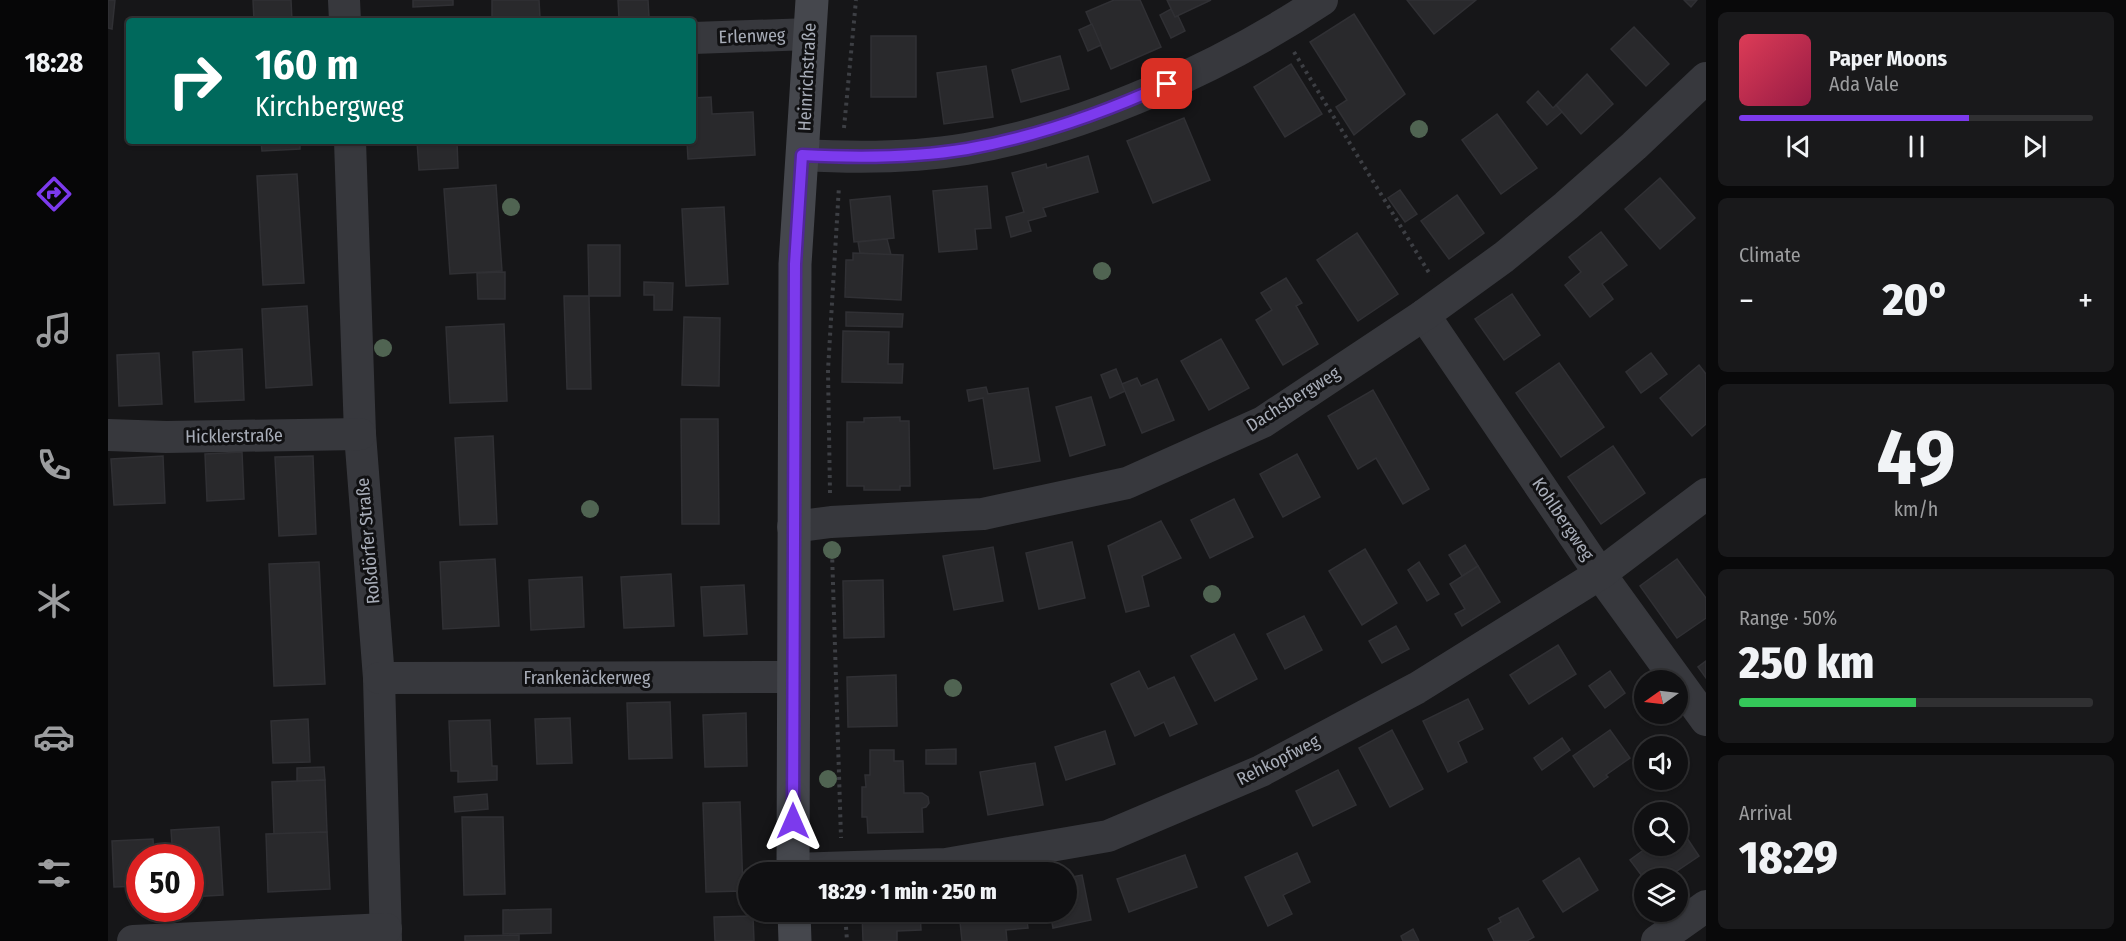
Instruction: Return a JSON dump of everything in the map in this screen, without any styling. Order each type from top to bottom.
[{"type":"main road","name":"Heinrichstraße","points":[[793,862],[795,264],[812,0]]},
{"type":"main road","points":[[794,922],[795,941]]},
{"type":"street","points":[[344,0],[345,18]]},
{"type":"street","points":[[802,155],[841,158],[913,155],[955,150],[1018,138],[1082,119],[1150,92],[1216,61],[1279,29],[1322,0]]},
{"type":"street","name":"Erlenweg","points":[[696,38],[810,34]]},
{"type":"street","name":"Dachsbergweg","points":[[793,527],[831,522],[983,514],[1126,483],[1263,422],[1435,307],[1504,257],[1634,146],[1706,78]]},
{"type":"street","name":"Roßdörfer Straße","points":[[350,144],[360,434],[379,678],[386,935]]},
{"type":"street","name":"Kohlbergweg","points":[[1435,307],[1600,574],[1706,720]]},
{"type":"street","name":"Hicklerstraße","points":[[108,435],[166,437],[360,434]]},
{"type":"street","name":"Rehkopfweg","points":[[958,862],[1108,836],[1271,766],[1417,688],[1600,574],[1706,495]]},
{"type":"street","name":"Frankenäckerweg","points":[[379,678],[794,677]]},
{"type":"street","points":[[1657,941],[1706,906]]},
{"type":"street","points":[[133,941],[386,935]]},
{"type":"path","points":[[842,862],[828,370],[841,158],[856,0]]},
{"type":"path","points":[[1279,29],[1435,307]]},
{"type":"path","points":[[846,922],[847,941]]},
{"type":"building","points":[[108,0],[115,0],[112,29],[108,28]]},
{"type":"building","points":[[253,0],[291,0],[292,18],[254,18]]},
{"type":"building","points":[[413,0],[453,0],[453,5],[413,7]]},
{"type":"building","points":[[492,0],[539,0],[540,18],[492,18]]},
{"type":"building","points":[[618,0],[648,0],[649,17],[619,18]]},
{"type":"building","points":[[1114,0],[1140,0],[1161,47],[1111,69],[1086,12]]},
{"type":"building","points":[[1167,0],[1211,0],[1175,17]]},
{"type":"building","points":[[1407,0],[1476,0],[1434,34]]},
{"type":"building","points":[[1684,0],[1697,0],[1691,7]]},
{"type":"building","points":[[1171,9],[1175,17],[1178,16],[1185,31],[1171,38],[1160,15]]},
{"type":"building","points":[[1354,14],[1405,94],[1354,135],[1336,107],[1347,100],[1310,42]]},
{"type":"building","points":[[1092,24],[1101,45],[1088,51],[1079,30]]},
{"type":"building","points":[[1634,27],[1669,64],[1646,86],[1611,49]]},
{"type":"building","points":[[871,36],[916,36],[916,97],[871,97]]},
{"type":"building","points":[[1060,56],[1069,89],[1021,102],[1012,70]]},
{"type":"building","points":[[1291,64],[1322,114],[1285,137],[1254,87]]},
{"type":"building","points":[[986,66],[993,117],[944,124],[937,73]]},
{"type":"building","points":[[1587,74],[1613,104],[1581,134],[1556,105]]},
{"type":"building","points":[[1538,91],[1553,108],[1556,105],[1562,112],[1547,125],[1527,102]]},
{"type":"building","points":[[711,97],[712,114],[753,112],[755,155],[688,159],[687,144],[696,144],[696,98]]},
{"type":"building","points":[[1497,114],[1537,168],[1501,194],[1462,140]]},
{"type":"building","points":[[1184,118],[1210,180],[1153,203],[1127,141]]},
{"type":"building","points":[[261,144],[300,144],[300,149],[262,151]]},
{"type":"building","points":[[417,144],[457,144],[458,168],[419,170]]},
{"type":"building","points":[[1088,156],[1098,192],[1043,208],[1046,216],[1028,221],[1031,231],[1011,237],[1006,217],[1024,212],[1012,173],[1046,164],[1047,168]]},
{"type":"building","points":[[297,174],[304,283],[263,285],[257,176]]},
{"type":"building","points":[[1660,178],[1695,218],[1660,249],[1625,209]]},
{"type":"building","points":[[496,185],[502,271],[450,274],[444,189]]},
{"type":"building","points":[[987,186],[991,228],[975,229],[977,249],[939,252],[933,191]]},
{"type":"building","points":[[1400,190],[1417,214],[1405,222],[1388,198]]},
{"type":"building","points":[[1457,195],[1484,233],[1449,259],[1421,221]]},
{"type":"building","points":[[890,196],[894,238],[854,242],[850,200]]},
{"type":"building","points":[[724,207],[728,284],[686,286],[682,209]]},
{"type":"building","points":[[1601,232],[1627,265],[1602,284],[1613,299],[1590,317],[1565,285],[1581,272],[1569,257]]},
{"type":"building","points":[[1357,233],[1398,294],[1358,321],[1317,260]]},
{"type":"building","points":[[887,239],[891,255],[860,253],[858,242]]},
{"type":"building","points":[[588,245],[620,245],[620,296],[589,296]]},
{"type":"building","points":[[853,253],[903,255],[901,300],[845,297],[846,260],[853,260]]},
{"type":"building","points":[[505,272],[505,299],[478,299],[477,273]]},
{"type":"building","points":[[1286,278],[1302,303],[1296,306],[1318,344],[1283,365],[1256,320],[1272,310],[1261,293]]},
{"type":"building","points":[[644,282],[673,283],[672,310],[654,310],[654,295],[644,295]]},
{"type":"building","points":[[1512,294],[1540,335],[1504,360],[1475,319]]},
{"type":"building","points":[[564,296],[589,296],[591,389],[567,389]]},
{"type":"building","points":[[307,306],[312,385],[266,388],[262,309]]},
{"type":"building","points":[[846,312],[903,314],[902,327],[846,326]]},
{"type":"building","points":[[684,317],[720,318],[719,386],[682,385]]},
{"type":"building","points":[[504,324],[507,401],[450,403],[446,327]]},
{"type":"building","points":[[843,331],[889,332],[888,364],[903,364],[902,383],[842,382]]},
{"type":"building","points":[[1221,339],[1249,388],[1209,410],[1181,361]]},
{"type":"building","points":[[242,349],[244,400],[195,402],[193,352]]},
{"type":"building","points":[[159,353],[162,404],[119,406],[117,355]]},
{"type":"building","points":[[1651,353],[1667,374],[1641,393],[1626,372]]},
{"type":"building","points":[[1559,363],[1604,427],[1561,457],[1516,393]]},
{"type":"building","points":[[1699,365],[1706,374],[1706,424],[1692,436],[1660,398]]},
{"type":"building","points":[[1116,369],[1125,391],[1110,398],[1101,375]]},
{"type":"building","points":[[1137,378],[1141,386],[1157,379],[1174,420],[1142,433],[1122,384]]},
{"type":"building","points":[[986,387],[988,394],[1028,388],[1040,461],[994,469],[983,398],[969,401],[967,390]]},
{"type":"building","points":[[1373,390],[1429,489],[1403,504],[1376,458],[1358,469],[1328,416]]},
{"type":"building","points":[[1091,397],[1105,445],[1070,456],[1056,407]]},
{"type":"building","points":[[900,417],[900,421],[909,421],[910,486],[900,486],[900,490],[864,490],[864,486],[847,486],[847,422],[864,422],[864,418]]},
{"type":"building","points":[[681,419],[718,419],[719,524],[682,524]]},
{"type":"building","points":[[493,436],[497,524],[460,525],[455,438]]},
{"type":"building","points":[[1613,446],[1645,493],[1601,524],[1568,477]]},
{"type":"building","points":[[242,452],[244,499],[207,501],[205,454]]},
{"type":"building","points":[[1297,454],[1320,497],[1283,517],[1260,474]]},
{"type":"building","points":[[163,456],[165,503],[114,505],[111,459]]},
{"type":"building","points":[[313,456],[316,534],[279,536],[275,457]]},
{"type":"building","points":[[1234,499],[1253,537],[1210,558],[1191,520]]},
{"type":"building","points":[[1161,521],[1181,558],[1142,576],[1149,606],[1126,612],[1108,546]]},
{"type":"building","points":[[1072,542],[1085,598],[1039,609],[1026,553]]},
{"type":"building","points":[[1465,545],[1478,566],[1462,576],[1449,555]]},
{"type":"building","points":[[993,547],[1003,601],[954,610],[943,556]]},
{"type":"building","points":[[1365,549],[1397,603],[1362,625],[1329,571]]},
{"type":"building","points":[[495,559],[499,626],[443,629],[440,562]]},
{"type":"building","points":[[1677,559],[1706,598],[1706,618],[1677,638],[1640,586]]},
{"type":"building","points":[[319,562],[325,684],[274,686],[269,564]]},
{"type":"building","points":[[1419,562],[1439,594],[1427,601],[1408,570]]},
{"type":"building","points":[[1478,566],[1500,602],[1462,626],[1455,614],[1465,609],[1450,584]]},
{"type":"building","points":[[671,574],[674,626],[624,628],[621,577]]},
{"type":"building","points":[[582,577],[584,627],[531,630],[529,580]]},
{"type":"building","points":[[883,580],[884,637],[844,638],[843,581]]},
{"type":"building","points":[[744,585],[747,634],[704,636],[701,587]]},
{"type":"building","points":[[1304,616],[1322,650],[1285,669],[1267,634]]},
{"type":"building","points":[[1396,626],[1409,649],[1382,663],[1369,641]]},
{"type":"building","points":[[1234,634],[1257,679],[1215,701],[1191,656]]},
{"type":"building","points":[[1558,645],[1576,674],[1529,704],[1510,675]]},
{"type":"building","points":[[1706,661],[1706,678],[1698,667]]},
{"type":"building","points":[[1139,671],[1148,689],[1174,677],[1197,724],[1170,736],[1164,722],[1135,736],[1111,684]]},
{"type":"building","points":[[1610,671],[1625,693],[1605,708],[1589,686]]},
{"type":"building","points":[[896,675],[897,726],[848,727],[847,677]]},
{"type":"building","points":[[1468,699],[1483,729],[1458,742],[1467,762],[1448,772],[1423,721]]},
{"type":"building","points":[[670,702],[672,758],[629,759],[627,703]]},
{"type":"building","points":[[746,713],[747,766],[705,767],[703,715]]},
{"type":"building","points":[[570,718],[572,763],[537,764],[535,719]]},
{"type":"building","points":[[308,719],[310,762],[273,763],[271,721]]},
{"type":"building","points":[[490,720],[492,766],[497,766],[497,780],[458,782],[458,771],[451,771],[449,721]]},
{"type":"building","points":[[1392,730],[1423,789],[1390,807],[1359,748]]},
{"type":"building","points":[[1610,730],[1630,758],[1606,775],[1608,777],[1594,787],[1573,756]]},
{"type":"building","points":[[1105,731],[1115,764],[1066,780],[1055,747]]},
{"type":"building","points":[[1562,738],[1570,750],[1542,770],[1534,758]]},
{"type":"building","points":[[956,749],[956,764],[926,764],[926,750]]},
{"type":"building","points":[[870,750],[894,750],[894,761],[903,761],[904,793],[922,793],[928,797],[929,803],[922,808],[923,832],[868,833],[867,817],[862,817],[862,787],[866,787],[865,775],[870,775]]},
{"type":"building","points":[[1035,763],[1043,805],[988,815],[980,772]]},
{"type":"building","points":[[324,767],[325,780],[297,782],[297,768]]},
{"type":"building","points":[[1338,770],[1356,805],[1313,826],[1296,791]]},
{"type":"building","points":[[325,780],[327,832],[274,834],[272,782]]},
{"type":"building","points":[[487,794],[488,809],[455,812],[454,797]]},
{"type":"building","points":[[740,802],[742,862],[738,862],[738,891],[706,892],[703,803]]},
{"type":"building","points":[[462,817],[503,817],[505,894],[464,895]]},
{"type":"building","points":[[219,827],[223,895],[204,896],[204,844],[172,844],[171,830]]},
{"type":"building","points":[[327,832],[330,889],[268,892],[266,834]]},
{"type":"building","points":[[153,839],[153,844],[126,844],[126,887],[114,887],[112,841]]},
{"type":"building","points":[[1688,840],[1699,856],[1681,868],[1636,868],[1630,860],[1635,856],[1688,856]]},
{"type":"building","points":[[1297,853],[1310,882],[1283,895],[1292,914],[1268,926],[1245,877]]},
{"type":"building","points":[[1185,855],[1197,887],[1129,912],[1117,879]]},
{"type":"building","points":[[1579,858],[1598,890],[1563,912],[1543,881]]},
{"type":"building","points":[[1082,875],[1091,920],[1053,928],[1052,922],[1077,922],[1077,876]]},
{"type":"building","points":[[1518,908],[1534,937],[1527,941],[1494,941],[1488,929],[1501,922],[1499,918]]},
{"type":"building","points":[[551,909],[551,933],[503,934],[503,910]]},
{"type":"building","points":[[738,916],[738,922],[753,922],[754,941],[715,941],[714,917]]},
{"type":"building","points":[[862,922],[921,922],[921,930],[897,931],[897,941],[863,941]]},
{"type":"building","points":[[960,922],[1027,922],[1028,928],[1006,930],[1007,941],[962,941]]},
{"type":"building","points":[[1413,929],[1419,941],[1403,941],[1401,936]]},
{"type":"building","points":[[519,935],[519,941],[465,941],[465,936]]},
{"type":"route","points":[[793,821],[795,264],[802,155],[841,158],[913,155],[966,149],[1018,138],[1082,119],[1167,84]]}]
